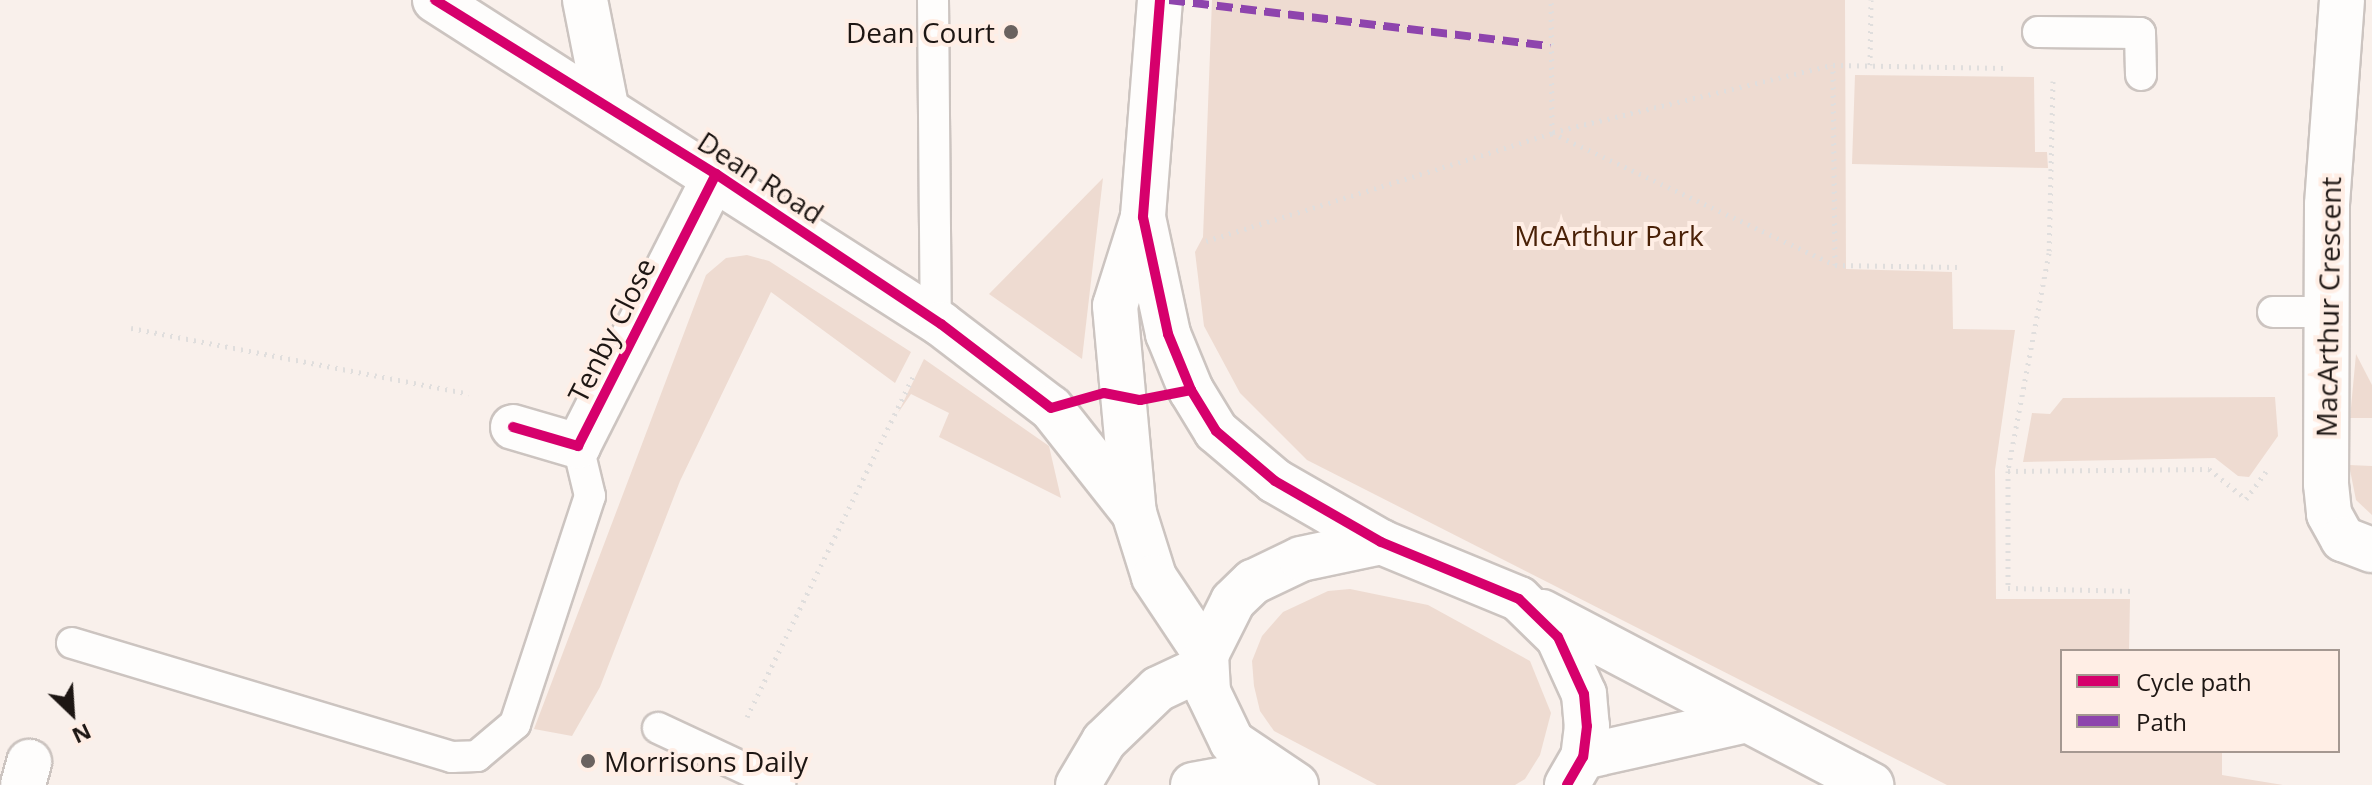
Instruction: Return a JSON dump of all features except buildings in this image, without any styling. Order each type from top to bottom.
[{"type":"street","name":"Dean Road","points":[[435,0],[716,174],[936,320],[1051,408],[1134,513]]},
{"type":"street","points":[[585,0],[606,106]]},
{"type":"street","points":[[1160,0],[1143,217],[1124,267],[1114,346],[1134,513],[1154,577],[1206,661],[1217,717],[1232,742],[1283,778]]},
{"type":"street","name":"MacArthur Crescent","points":[[2352,28],[2327,205],[2325,312],[2329,514],[2343,539],[2372,550]]},
{"type":"street","name":"Tenby Close","points":[[513,427],[578,446],[716,174]]},
{"type":"street","points":[[1143,217],[1168,334],[1216,431],[1275,481],[1381,542],[1519,599],[1871,785]]},
{"type":"street","points":[[1078,785],[1104,741],[1158,689],[1206,661],[1233,601],[1253,582],[1301,559],[1381,542]]},
{"type":"street","points":[[1519,599],[1569,654],[1584,694],[1575,771],[1747,720]]},
{"type":"street","points":[[1193,785],[1283,778]]},
{"type":"lane","points":[[933,0],[936,320]]},
{"type":"lane","points":[[2045,32],[2140,33],[2141,75]]},
{"type":"lane","points":[[2273,312],[2325,312]]},
{"type":"lane","points":[[72,643],[452,757],[477,756],[515,724],[586,510],[590,496],[578,446]]},
{"type":"lane","points":[[658,728],[780,785]]},
{"type":"path","points":[[1551,0],[1552,133]]},
{"type":"path","points":[[1870,65],[1871,0]]},
{"type":"path","points":[[2045,32],[2053,69],[2049,253],[2008,471],[2008,588],[2136,591]]},
{"type":"path","points":[[1143,217],[1193,245],[1552,133],[1833,65],[2053,69]]},
{"type":"path","points":[[1833,65],[1835,265]]},
{"type":"path","points":[[1552,133],[1835,265],[1959,267]]},
{"type":"path","points":[[131,328],[485,397],[513,427]]},
{"type":"path","points":[[738,733],[918,365]]},
{"type":"path","points":[[2008,471],[2209,469],[2246,499],[2278,454]]},
{"type":"green space","name":"McArthur Park","points":[[1212,0],[1845,0],[1846,269],[1952,272],[1953,329],[2015,330],[1995,470],[1996,599],[2130,599],[2129,649],[2060,649],[2060,753],[2222,753],[2222,775],[2283,785],[1947,785],[1307,460],[1240,393],[1204,326],[1195,252],[1203,237]]},
{"type":"green space","points":[[1855,75],[2034,77],[2035,152],[2047,152],[2048,168],[1852,164]]},
{"type":"green space","points":[[1103,178],[1082,359],[989,294]]},
{"type":"green space","points":[[747,255],[769,261],[911,352],[895,383],[771,292],[680,481],[600,687],[572,736],[534,729],[706,275],[726,258]]},
{"type":"green space","points":[[2356,354],[2372,385],[2372,418],[2350,418]]},
{"type":"green space","points":[[924,359],[1049,446],[1061,498],[939,437],[949,413],[911,394],[898,413]]},
{"type":"green space","points":[[2275,397],[2278,436],[2249,477],[2238,476],[2215,458],[2023,462],[2032,413],[2050,414],[2063,398]]},
{"type":"green space","points":[[2349,465],[2372,466],[2372,515],[2356,500]]},
{"type":"green space","points":[[1350,589],[1428,605],[1530,661],[1551,713],[1540,755],[1525,779],[1515,785],[1377,785],[1274,731],[1260,711],[1254,686],[1252,661],[1262,636],[1283,612],[1328,591]]},
{"type":"marked path","points":[[1169,0],[1550,46]]},
{"type":"cycle path","points":[[435,0],[716,174],[941,324],[1051,408],[1104,393],[1140,400],[1191,390]]},
{"type":"cycle path","points":[[1160,0],[1143,217],[1168,334],[1191,390],[1216,431],[1275,481],[1381,542],[1519,599],[1558,637],[1584,694],[1587,726],[1583,757],[1567,785]]},
{"type":"cycle path","points":[[513,427],[578,446],[716,174]]},
{"type":"place","name":"Dean Court","points":[[1011,32]]},
{"type":"place","name":"Morrisons Daily","points":[[588,761]]}]
